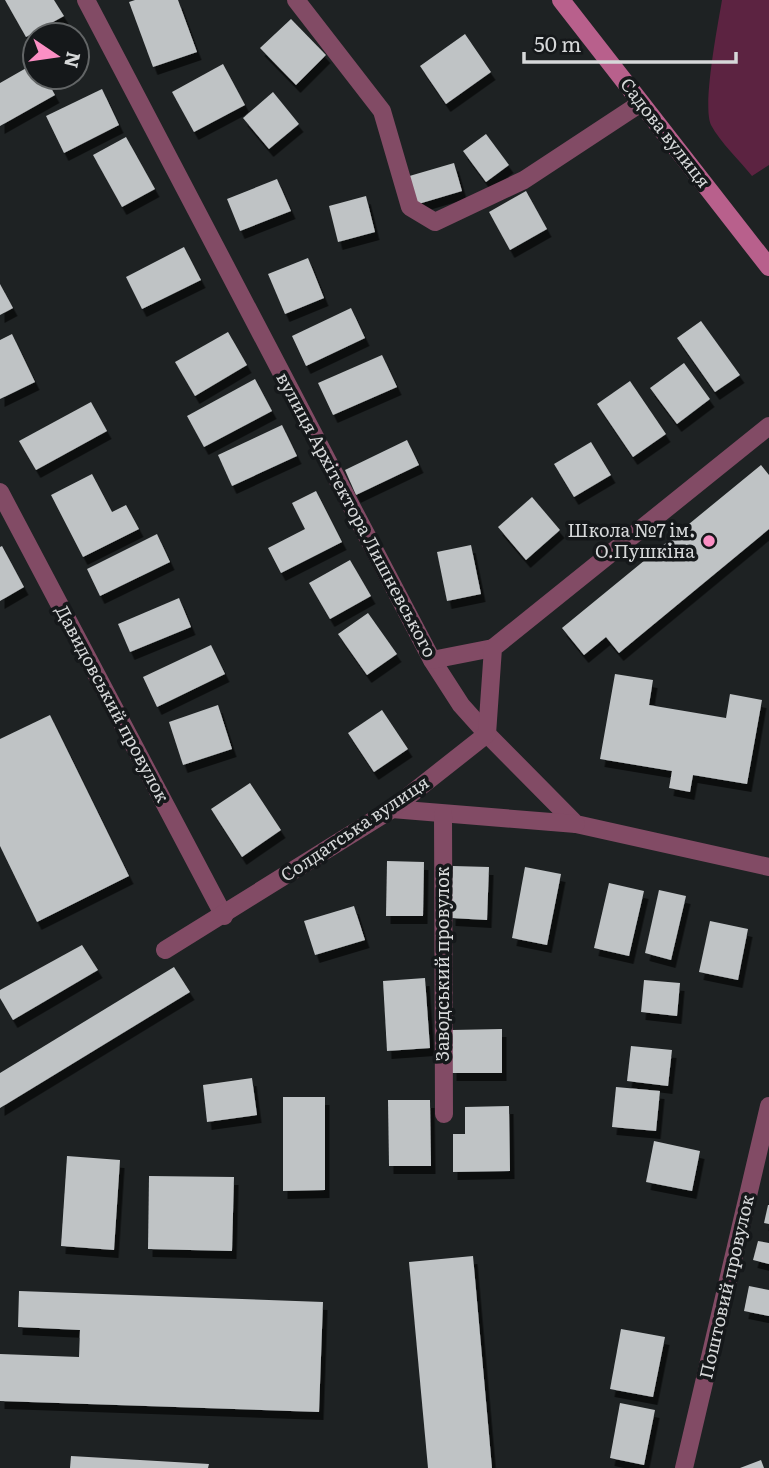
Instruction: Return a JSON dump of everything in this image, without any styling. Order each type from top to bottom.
[{"type":"main road","name":"Садова вулиця","points":[[561,0],[769,267]]},
{"type":"street","name":"вулиця Архітектора Лишневського","points":[[86,0],[432,660],[461,705],[576,824]]},
{"type":"street","points":[[296,0],[383,111],[410,207],[435,222],[524,180],[641,103]]},
{"type":"street","points":[[432,660],[493,648],[769,426]]},
{"type":"street","name":"Давидовський провулок","points":[[0,492],[224,916]]},
{"type":"street","points":[[487,734],[493,648]]},
{"type":"street","name":"Солдатська вулиця","points":[[165,950],[224,916],[392,809],[487,734]]},
{"type":"street","points":[[392,809],[576,824],[769,867]]},
{"type":"street","name":"Заводський провулок","points":[[443,814],[444,1114]]},
{"type":"street","name":"Поштовий провулок","points":[[684,1468],[769,1106]]},
{"type":"shaded area","points":[[722,0],[769,0],[769,165],[752,176],[720,138],[711,125],[709,115],[712,64]]},
{"type":"building","points":[[5,0],[54,0],[64,16],[55,21],[21,21],[21,28]]},
{"type":"building","points":[[178,0],[197,52],[153,67],[129,2]]},
{"type":"building","points":[[291,19],[326,55],[296,85],[260,48]]},
{"type":"building","points":[[465,34],[491,72],[446,104],[420,66]]},
{"type":"building","points":[[223,64],[245,105],[194,132],[172,92]]},
{"type":"building","points":[[21,71],[21,91],[53,91],[55,95],[0,126],[0,83]]},
{"type":"building","points":[[102,89],[119,125],[64,153],[46,116]]},
{"type":"building","points":[[273,92],[299,124],[269,149],[243,118]]},
{"type":"building","points":[[486,134],[509,165],[486,182],[463,151]]},
{"type":"building","points":[[126,137],[155,189],[122,207],[93,155]]},
{"type":"building","points":[[454,163],[462,191],[415,205],[406,177]]},
{"type":"building","points":[[277,179],[291,211],[240,231],[227,199]]},
{"type":"building","points":[[526,191],[547,229],[510,250],[489,212]]},
{"type":"building","points":[[366,196],[375,232],[338,242],[329,206]]},
{"type":"building","points":[[184,247],[201,280],[142,309],[126,277]]},
{"type":"building","points":[[308,258],[324,298],[285,314],[268,274]]},
{"type":"building","points":[[0,284],[13,308],[0,315]]},
{"type":"building","points":[[351,308],[365,338],[306,366],[292,336]]},
{"type":"building","points":[[701,321],[740,375],[715,392],[677,338]]},
{"type":"building","points":[[228,332],[247,365],[195,396],[175,362]]},
{"type":"building","points":[[12,334],[35,382],[0,399],[0,340]]},
{"type":"building","points":[[382,355],[397,387],[333,415],[318,383]]},
{"type":"building","points":[[684,363],[710,399],[677,424],[650,388]]},
{"type":"building","points":[[255,379],[272,411],[204,447],[187,416]]},
{"type":"building","points":[[630,381],[666,434],[633,457],[597,404]]},
{"type":"building","points":[[91,402],[107,431],[36,470],[19,441]]},
{"type":"building","points":[[282,425],[297,456],[232,486],[218,455]]},
{"type":"building","points":[[407,440],[419,465],[356,495],[345,470]]},
{"type":"building","points":[[591,442],[611,475],[574,497],[554,464]]},
{"type":"building","points":[[761,465],[769,475],[769,529],[619,653],[606,637],[584,655],[562,628]]},
{"type":"building","points":[[92,474],[112,512],[126,505],[139,529],[83,557],[51,495]]},
{"type":"building","points":[[316,491],[342,542],[281,573],[268,548],[305,529],[292,503]]},
{"type":"building","points":[[532,497],[560,530],[526,560],[498,527]]},
{"type":"building","points":[[157,534],[170,562],[100,596],[87,569]]},
{"type":"building","points":[[471,545],[481,594],[447,601],[437,552]]},
{"type":"building","points":[[2,546],[24,587],[0,601],[0,547]]},
{"type":"building","points":[[350,560],[371,596],[330,619],[309,583]]},
{"type":"building","points":[[179,598],[191,627],[130,652],[118,624]]},
{"type":"building","points":[[368,613],[397,654],[367,675],[338,634]]},
{"type":"building","points":[[211,645],[225,674],[157,707],[143,677]]},
{"type":"building","points":[[615,674],[653,680],[649,705],[726,718],[730,694],[762,700],[747,784],[693,775],[690,792],[669,788],[672,771],[600,759]]},
{"type":"building","points":[[218,705],[232,749],[183,765],[169,722]]},
{"type":"building","points":[[382,710],[408,749],[374,772],[348,733]]},
{"type":"building","points":[[50,715],[129,876],[37,922],[0,846],[0,739]]},
{"type":"building","points":[[250,783],[281,830],[242,857],[211,809]]},
{"type":"building","points":[[387,861],[424,862],[423,916],[386,916]]},
{"type":"building","points":[[453,866],[489,867],[487,920],[451,918]]},
{"type":"building","points":[[525,867],[561,874],[547,945],[512,938]]},
{"type":"building","points":[[609,883],[644,891],[629,956],[594,948]]},
{"type":"building","points":[[659,890],[686,896],[671,960],[645,953]]},
{"type":"building","points":[[354,906],[365,940],[315,955],[304,921]]},
{"type":"building","points":[[710,921],[748,929],[738,980],[699,972]]},
{"type":"building","points":[[82,945],[98,970],[13,1020],[0,998],[0,990]]},
{"type":"building","points":[[174,967],[190,992],[0,1108],[0,1073]]},
{"type":"building","points":[[425,978],[430,1048],[387,1051],[383,981]]},
{"type":"building","points":[[644,980],[680,983],[677,1016],[641,1012]]},
{"type":"building","points":[[502,1029],[502,1073],[452,1073],[452,1030]]},
{"type":"building","points":[[631,1046],[672,1050],[668,1086],[627,1081]]},
{"type":"building","points":[[252,1078],[257,1115],[207,1122],[203,1085]]},
{"type":"building","points":[[616,1087],[660,1091],[656,1131],[612,1127]]},
{"type":"building","points":[[283,1097],[325,1097],[325,1190],[283,1191]]},
{"type":"building","points":[[388,1100],[430,1100],[431,1166],[389,1166]]},
{"type":"building","points":[[509,1106],[510,1171],[453,1172],[453,1134],[465,1134],[465,1107]]},
{"type":"building","points":[[654,1141],[700,1151],[692,1191],[646,1182]]},
{"type":"building","points":[[67,1156],[120,1160],[114,1250],[61,1246]]},
{"type":"building","points":[[149,1176],[234,1177],[232,1251],[148,1249]]},
{"type":"building","points":[[769,1205],[769,1224],[764,1223]]},
{"type":"building","points":[[758,1241],[769,1243],[769,1264],[753,1260]]},
{"type":"building","points":[[473,1256],[492,1468],[428,1468],[409,1262]]},
{"type":"building","points":[[749,1286],[769,1290],[769,1316],[744,1311]]},
{"type":"building","points":[[19,1291],[323,1302],[319,1412],[0,1401],[0,1354],[79,1357],[80,1330],[18,1327]]},
{"type":"building","points":[[621,1329],[665,1337],[653,1397],[610,1389]]},
{"type":"building","points":[[620,1403],[655,1410],[644,1465],[610,1458]]},
{"type":"building","points":[[71,1456],[209,1464],[208,1468],[70,1468]]},
{"type":"building","points":[[761,1460],[764,1468],[740,1468]]},
{"type":"place","name":"Школа №7 ім. О.Пушкіна","points":[[709,541]]}]
